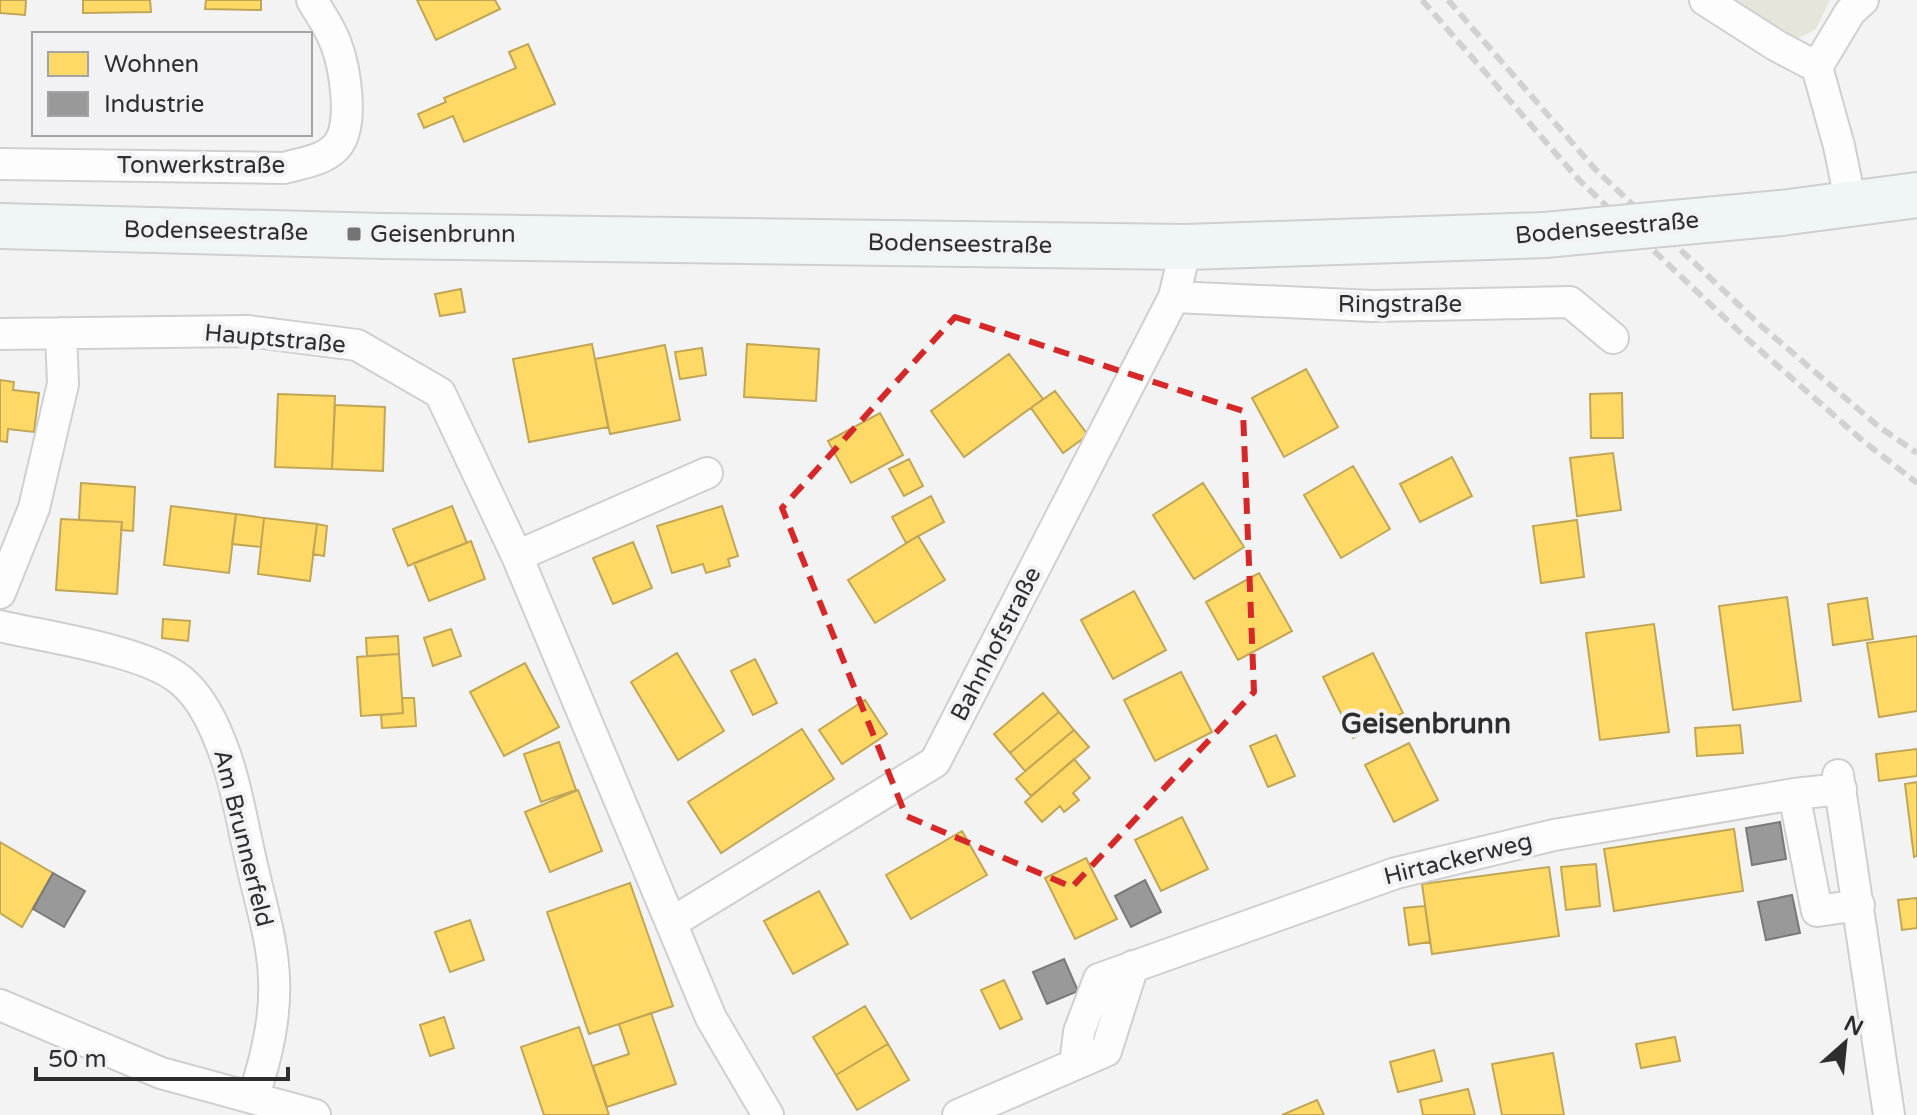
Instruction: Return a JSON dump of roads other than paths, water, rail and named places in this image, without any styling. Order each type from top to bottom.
[{"type":"main road","name":"Bodenseestraße","points":[[0,226],[391,236],[1186,247],[1545,235],[1781,213],[1917,195]]},
{"type":"street","name":"Tonwerkstraße","points":[[0,164],[284,168],[320,158],[337,146],[344,130],[347,92],[336,44],[312,0]]},
{"type":"street","points":[[1705,0],[1777,46],[1817,67]]},
{"type":"street","points":[[1851,204],[1817,67],[1850,12],[1863,0]]},
{"type":"street","name":"Bahnhofstraße","points":[[671,923],[935,762],[1174,297],[1186,247]]},
{"type":"street","name":"Ringstraße","points":[[1174,297],[1373,306],[1570,302],[1613,338]]},
{"type":"street","name":"Hauptstraße","points":[[0,334],[248,331],[357,345],[440,393],[517,556],[711,1018],[768,1115]]},
{"type":"street","points":[[0,593],[34,508],[63,384],[61,333]]},
{"type":"street","points":[[517,556],[707,473]]},
{"type":"street","name":"Am Brunnerfeld","points":[[0,626],[140,658],[176,676],[198,699],[220,740],[266,926],[274,978],[272,1017],[263,1069],[253,1098]]},
{"type":"street","name":"Hirtackerweg","points":[[958,1115],[1106,1051],[1133,966],[1396,873],[1554,835],[1794,794],[1840,782],[1889,1115]]},
{"type":"street","points":[[1794,794],[1817,911],[1859,905]]},
{"type":"street","points":[[0,1005],[161,1073],[315,1115]]},
{"type":"railway","points":[[1422,0],[1579,180],[1745,337],[1862,440],[1917,483]]},
{"type":"railway","points":[[1448,0],[1595,169],[1759,324],[1878,426],[1917,453]]},
{"type":"place","name":"Geisenbrunn","points":[[354,234]]},
{"type":"district","name":"Geisenbrunn","points":[[1426,724]]}]
